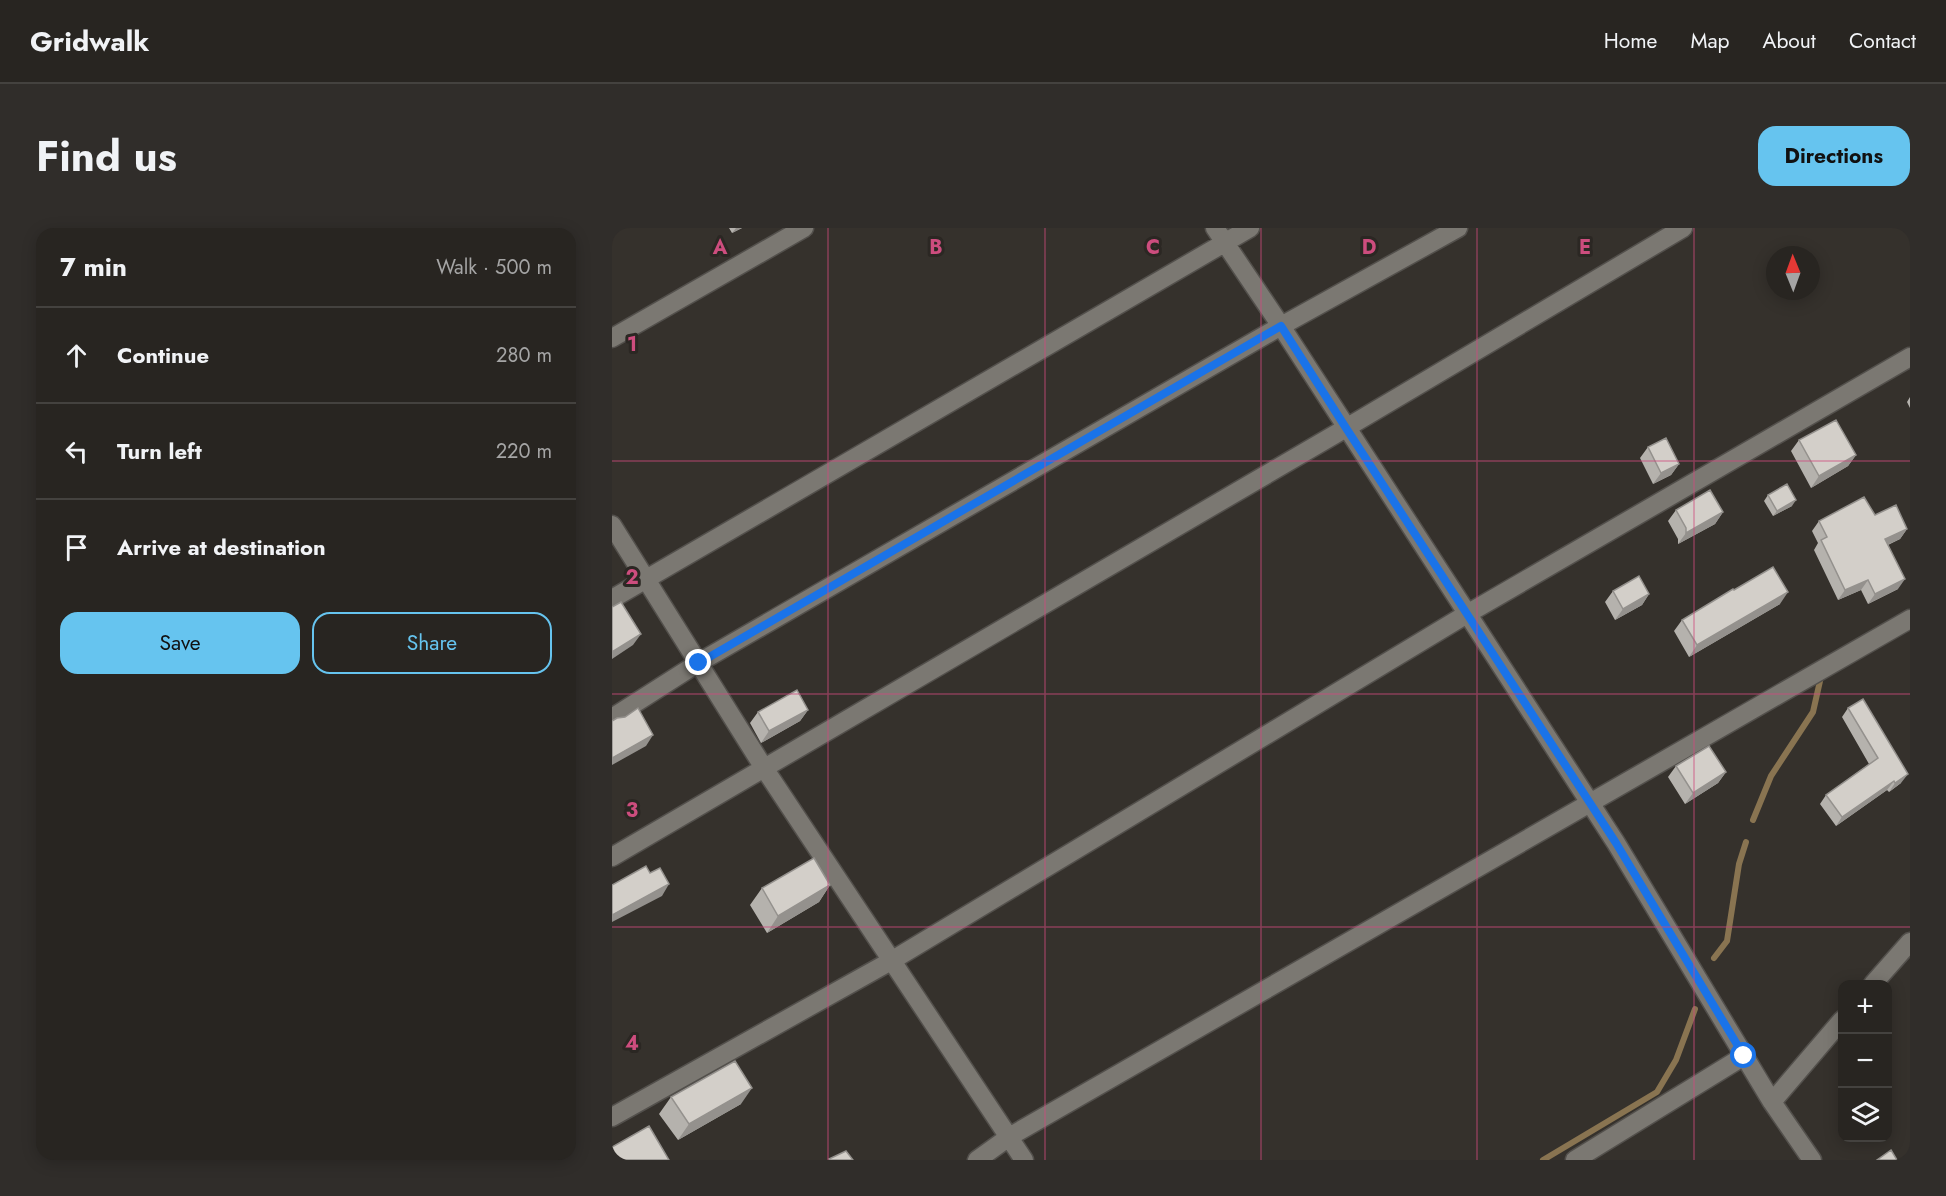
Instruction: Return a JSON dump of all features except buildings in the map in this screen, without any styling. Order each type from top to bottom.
[{"type":"street","points":[[612,338],[804,228]]},
{"type":"street","points":[[612,599],[1220,235],[1250,228]]},
{"type":"street","points":[[612,718],[699,663],[1281,326],[1458,228]]},
{"type":"street","points":[[612,857],[1683,228]]},
{"type":"street","points":[[1220,235],[1622,853],[1772,1102],[1812,1160]]},
{"type":"street","points":[[612,1117],[891,961],[1467,614],[1910,357]]},
{"type":"street","points":[[612,525],[764,768],[1024,1160]]},
{"type":"street","points":[[977,1160],[1009,1137],[1910,619]]},
{"type":"street","points":[[1877,980],[1910,942]]},
{"type":"street","points":[[1772,1102],[1838,1025]]},
{"type":"street","points":[[1575,1160],[1744,1056]]},
{"type":"waterway","points":[[1753,820],[1771,776],[1813,712],[1820,681]]},
{"type":"waterway","points":[[1714,958],[1727,941],[1739,864],[1746,842]]},
{"type":"waterway","points":[[1543,1160],[1657,1092],[1676,1060],[1695,1009]]},
{"type":"route","points":[[699,663],[1281,326],[1616,843],[1744,1056]]}]
